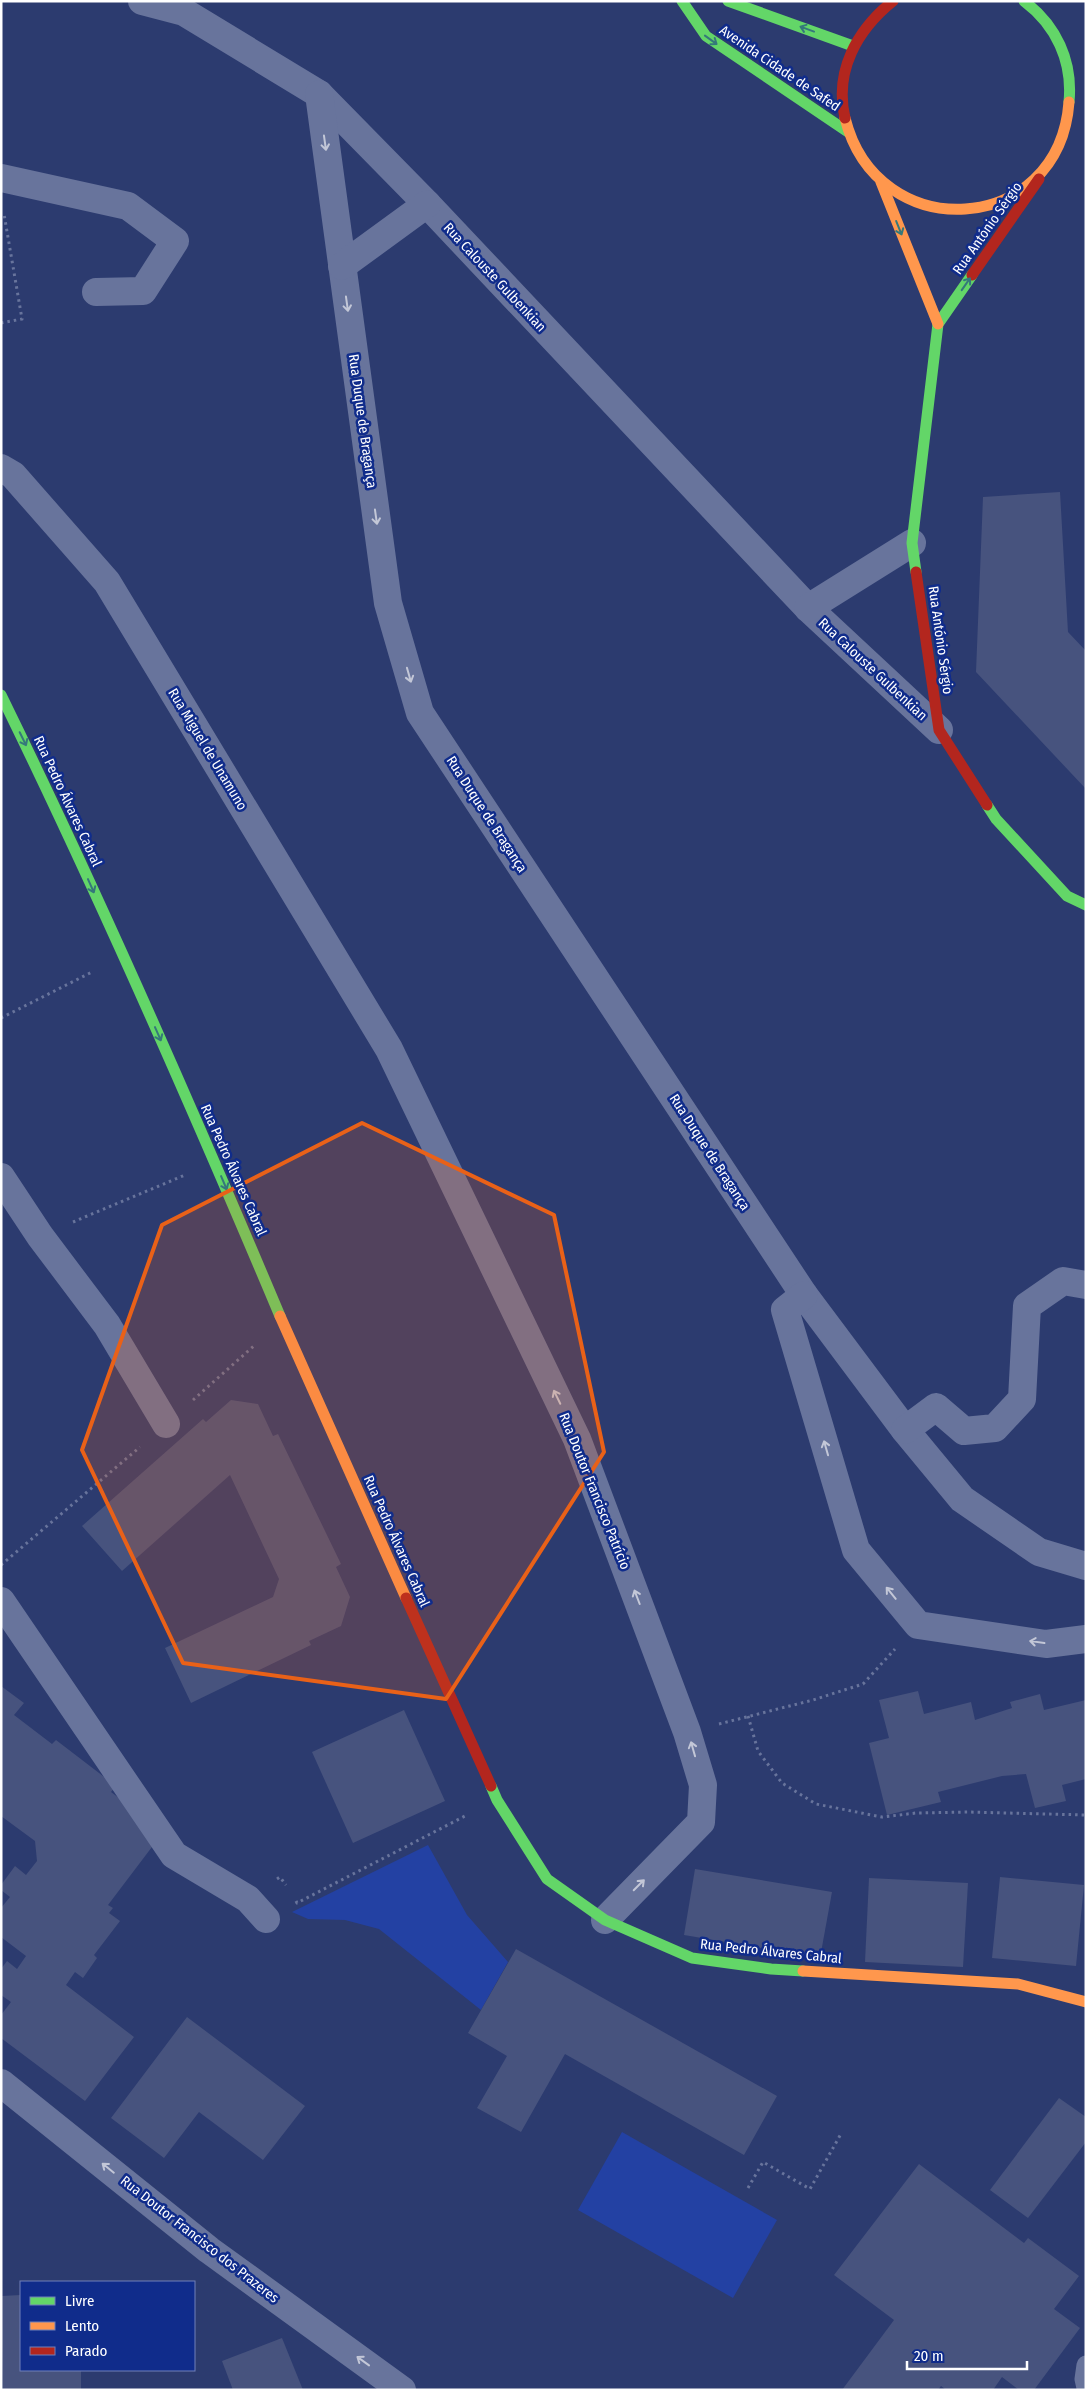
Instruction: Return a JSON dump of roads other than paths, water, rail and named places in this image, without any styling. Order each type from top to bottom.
[{"type":"street","name":"Rua Calouste Gulbenkian","points":[[142,1],[184,12],[319,94],[426,204],[808,608],[938,730]]},
{"type":"street","name":"Avenida Cidade de Safed","points":[[682,1],[706,36],[848,132]]},
{"type":"street","points":[[728,1],[853,46]]},
{"type":"street","points":[[883,1],[853,46],[844,74],[842,104],[848,132],[862,160],[881,182],[910,201],[944,210],[979,209],[1012,197],[1040,176],[1060,149],[1071,117],[1073,83],[1064,50],[1038,1]]},
{"type":"street","points":[[876,13],[893,1]]},
{"type":"street","points":[[1024,1],[1047,20]]},
{"type":"street","name":"Rua Duque de Bragança","points":[[319,94],[388,603],[420,713],[804,1295],[905,1430],[962,1499],[1039,1552],[1086,1566]]},
{"type":"street","name":"Rua António Sérgio","points":[[1060,149],[938,324],[912,543],[938,730],[996,819],[1067,896],[1086,905]]},
{"type":"street","points":[[1,178],[128,206],[175,241],[143,291],[96,292]]},
{"type":"street","name":"Rua António Sérgio","points":[[881,182],[938,324]]},
{"type":"street","points":[[342,266],[426,204]]},
{"type":"street","name":"Rua Miguel de Unamuno","points":[[1,468],[13,475],[107,582],[389,1049]]},
{"type":"street","name":"Rua Calouste Gulbenkian","points":[[808,608],[912,543]]},
{"type":"street","name":"Rua Pedro Álvares Cabral","points":[[1,695],[55,805],[216,1163],[285,1327],[496,1800],[547,1879],[605,1920],[692,1958],[772,1969],[1018,1984],[1086,2002]]},
{"type":"street","name":"Rua Doutor Francisco Patrício","points":[[389,1049],[577,1438],[687,1732],[703,1785],[701,1822],[605,1920]]},
{"type":"street","points":[[1,1177],[40,1236],[107,1324],[166,1424]]},
{"type":"street","points":[[905,1430],[936,1407],[964,1431],[994,1428],[1022,1399],[1027,1306],[1063,1281],[1086,1285]]},
{"type":"street","points":[[804,1295],[785,1310],[856,1550],[918,1625],[1046,1644],[1086,1639]]},
{"type":"street","points":[[1,1601],[174,1855],[248,1899],[266,1918]]},
{"type":"street","name":"Rua Doutor Francisco dos Prazeres","points":[[1,2083],[209,2250],[399,2389]]},
{"type":"lane","points":[[1086,2365],[1084,2379],[1086,2388]]}]
